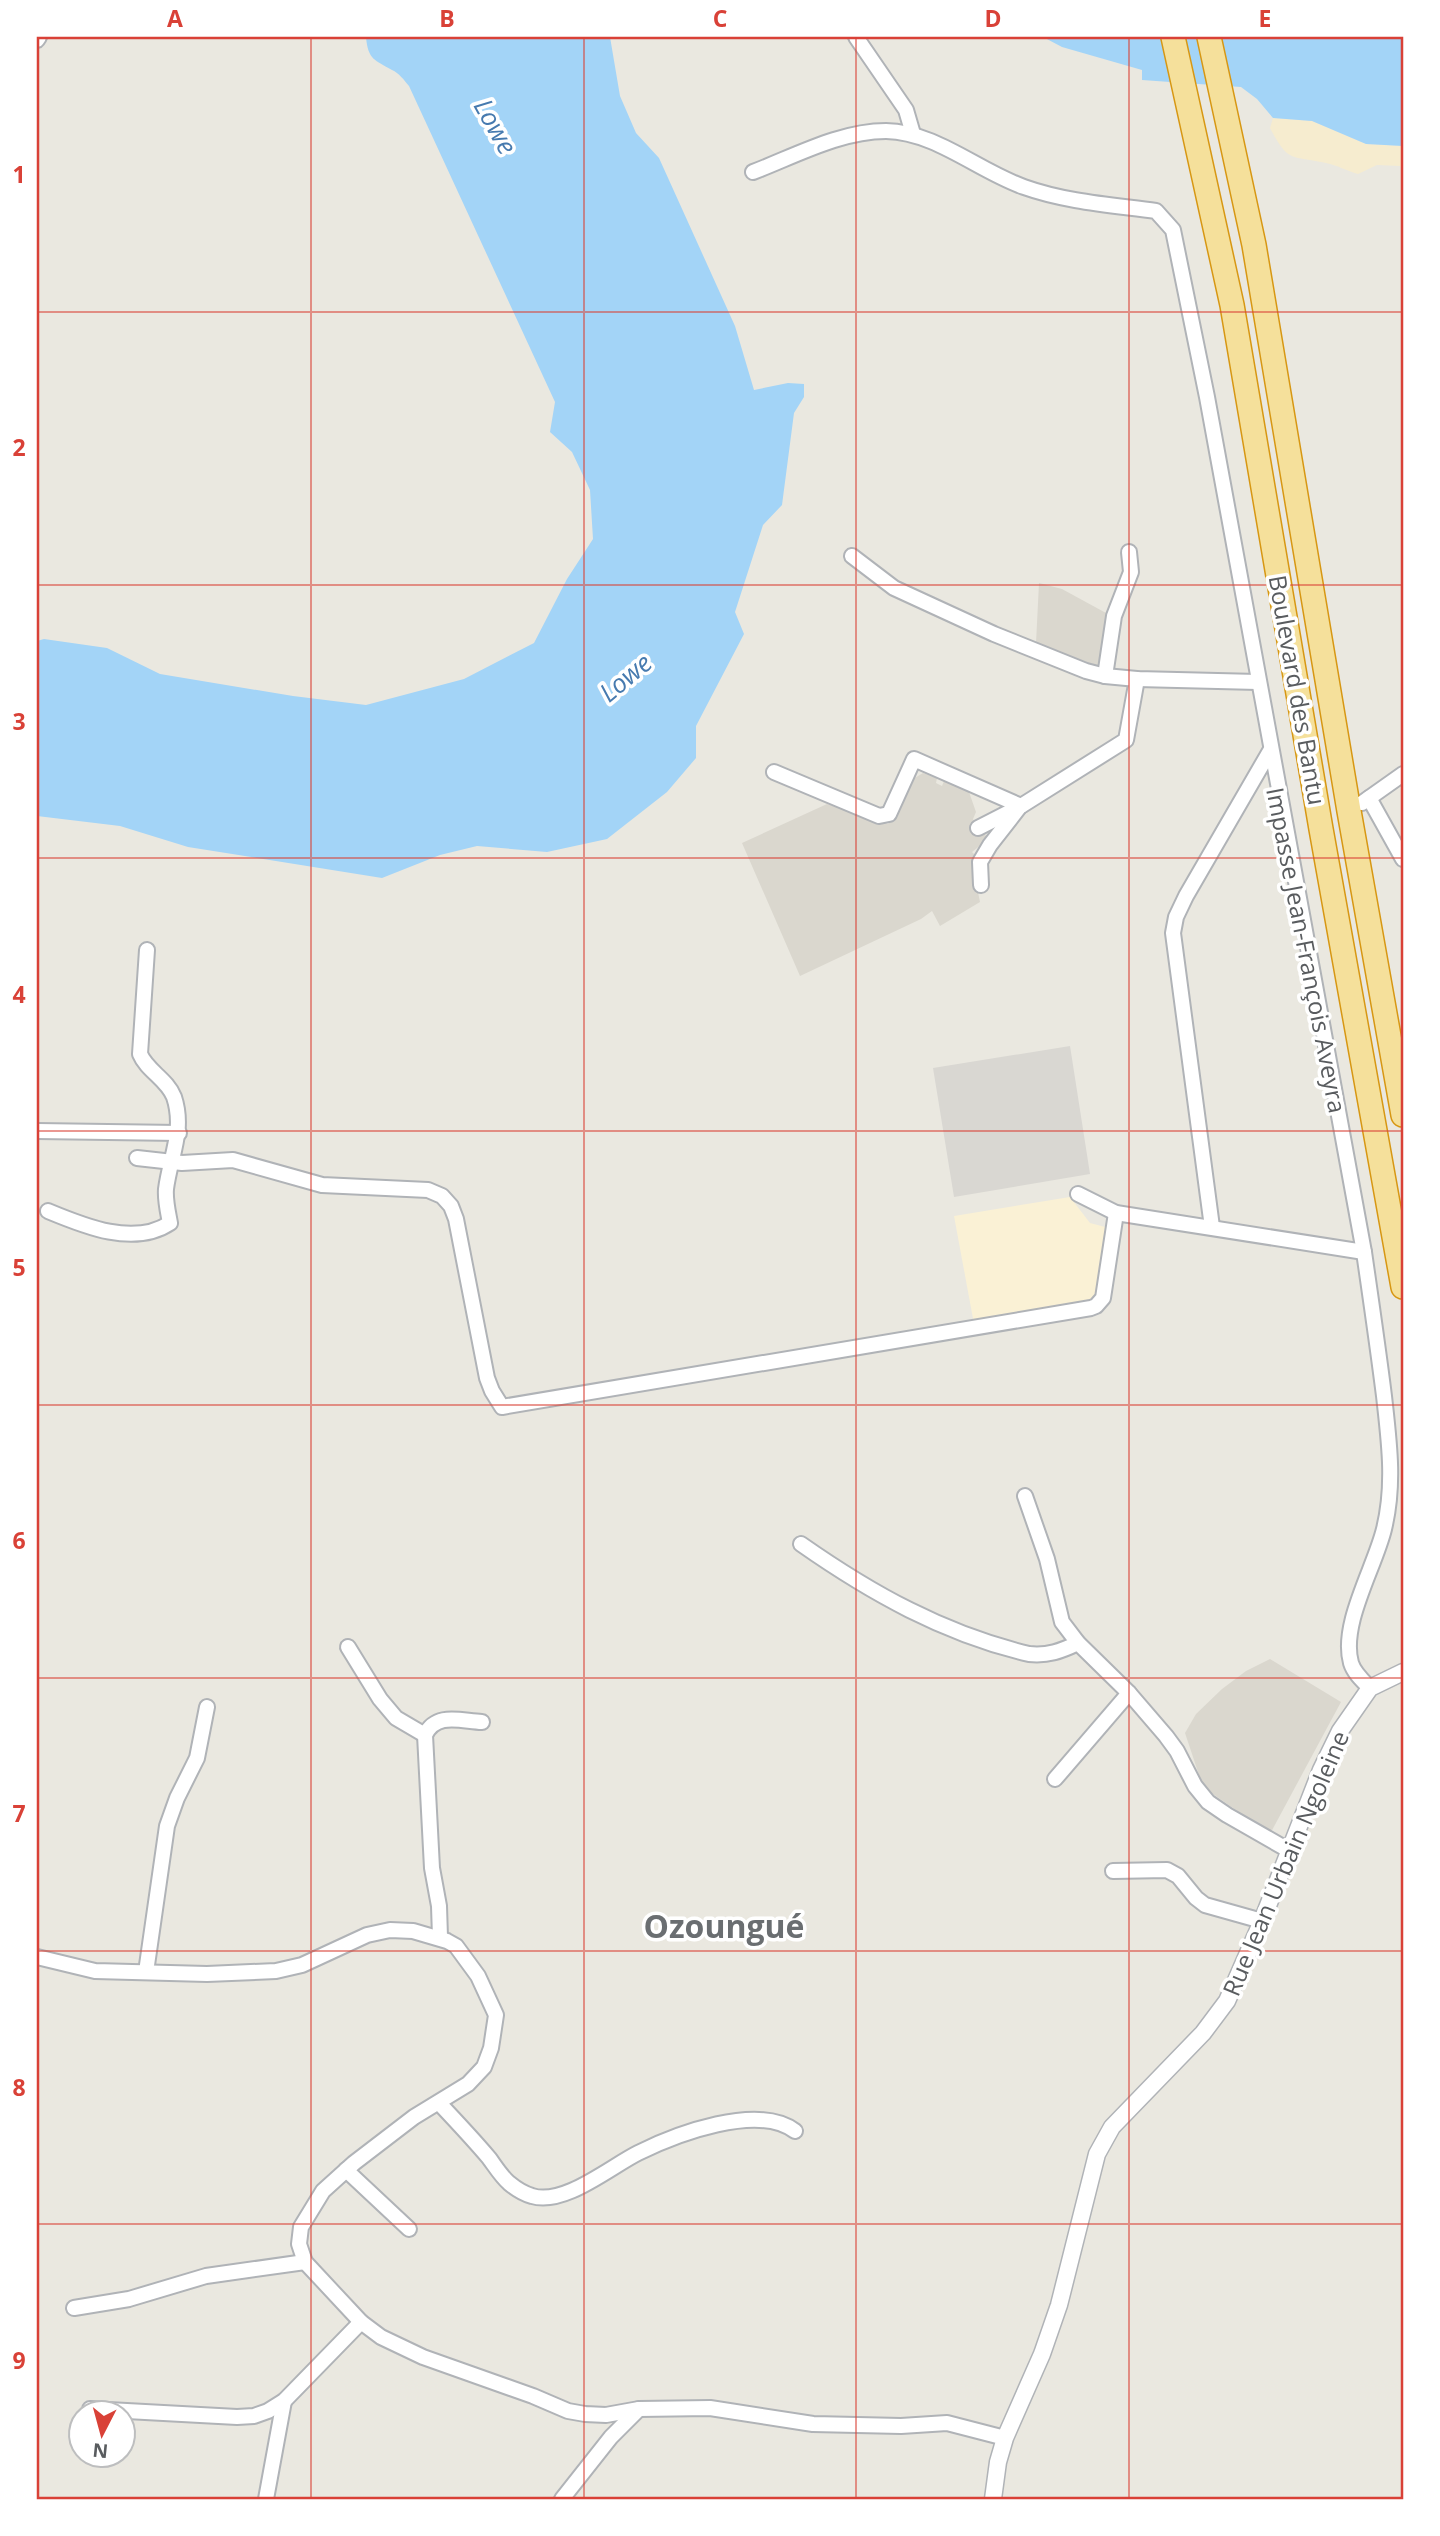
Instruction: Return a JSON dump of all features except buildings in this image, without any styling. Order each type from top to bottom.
[{"type":"highway","name":"Boulevard des Bantu","points":[[1173,37],[1231,305],[1403,1287]]},
{"type":"highway","name":"Boulevard des Bantu","points":[[1209,37],[1256,256],[1403,1115]]},
{"type":"street","points":[[753,172],[836,140],[885,131],[913,134],[906,110],[856,37]]},
{"type":"street","name":"Impasse Jean-François Aveyra","points":[[913,134],[1023,187],[1064,198],[1156,211],[1173,230],[1207,397],[1364,1252],[1391,1453],[1384,1531],[1351,1627],[1349,1645],[1351,1664],[1377,1684]]},
{"type":"street","points":[[1105,676],[1114,616],[1131,572],[1129,552]]},
{"type":"street","points":[[852,556],[894,588],[995,634],[1086,671],[1138,679],[1258,682]]},
{"type":"street","points":[[978,828],[1021,806],[1126,740],[1138,679]]},
{"type":"street","points":[[1212,1227],[1173,933],[1176,917],[1186,896],[1270,751]]},
{"type":"street","points":[[774,772],[878,816],[889,814],[914,759],[1021,806]]},
{"type":"street","points":[[1349,811],[1403,774]]},
{"type":"street","points":[[1369,798],[1403,860]]},
{"type":"street","points":[[981,885],[981,862],[990,845],[1021,806]]},
{"type":"street","points":[[48,1211],[81,1225],[135,1235],[170,1223],[166,1190],[179,1133],[178,1113],[169,1086],[140,1054],[147,950]]},
{"type":"street","points":[[37,1131],[179,1133]]},
{"type":"street","points":[[137,1158],[172,1162],[233,1160],[322,1185],[428,1189],[442,1196],[451,1206],[456,1219],[487,1378],[502,1406],[1091,1308],[1103,1298],[1116,1213]]},
{"type":"street","points":[[1078,1194],[1116,1213],[1364,1252]]},
{"type":"street","points":[[1025,1496],[1047,1559],[1062,1622],[1078,1643],[1129,1693],[1177,1751],[1195,1786],[1208,1802],[1290,1851]]},
{"type":"street","points":[[801,1544],[850,1579],[944,1627],[1042,1656],[1055,1654],[1078,1643]]},
{"type":"street","points":[[348,1647],[380,1699],[396,1718],[425,1735]]},
{"type":"street","name":"Rue Jean Urbain Ngoleine","points":[[993,2499],[998,2462],[1005,2438],[1053,2323],[1097,2154],[1112,2127],[1217,2017],[1227,2001],[1331,1748],[1353,1710],[1403,1660]]},
{"type":"street","points":[[1377,1684],[1403,1672]]},
{"type":"street","points":[[1055,1779],[1129,1693]]},
{"type":"street","points":[[146,1972],[167,1826],[177,1798],[197,1758],[207,1707]]},
{"type":"street","points":[[440,1937],[439,1906],[432,1868],[425,1735],[430,1725],[439,1720],[482,1722]]},
{"type":"street","points":[[1113,1871],[1167,1870],[1178,1876],[1205,1905],[1262,1921]]},
{"type":"street","points":[[37,1957],[94,1970],[207,1974],[276,1971],[302,1965],[367,1935],[390,1930],[440,1937],[456,1946],[467,1960],[496,2014],[491,2048],[484,2067],[468,2084],[375,2146],[346,2170],[323,2191],[301,2227],[299,2244],[305,2262],[361,2322],[396,2345],[423,2357],[534,2396],[568,2411],[598,2416],[639,2409],[710,2408],[813,2424],[901,2426],[947,2423],[1005,2438]]},
{"type":"street","points":[[439,2102],[509,2183],[530,2196],[542,2198],[561,2195],[640,2152],[694,2130],[773,2120],[787,2125],[795,2132]]},
{"type":"street","points":[[346,2170],[409,2229]]},
{"type":"street","points":[[74,2308],[129,2299],[206,2276],[305,2262]]},
{"type":"street","points":[[136,2412],[237,2417],[254,2416],[268,2411],[284,2401],[361,2322]]},
{"type":"street","points":[[266,2499],[284,2401]]},
{"type":"street","points":[[562,2499],[611,2437],[639,2409]]},
{"type":"shaded area","points":[[1039,583],[1062,589],[1106,613],[1102,661],[1097,666],[1036,643]]},
{"type":"shaded area","points":[[923,773],[937,778],[936,783],[942,786],[944,781],[969,792],[976,812],[973,819],[979,832],[984,830],[987,840],[972,852],[976,856],[973,868],[980,902],[940,926],[932,911],[921,919],[800,976],[742,843],[827,804],[888,824],[900,811],[913,779]]},
{"type":"shaded area","points":[[1070,1046],[1090,1174],[954,1197],[933,1068]]},
{"type":"shaded area","points":[[1070,1197],[1090,1223],[1109,1228],[1100,1300],[974,1324],[954,1216]]},
{"type":"shaded area","points":[[1270,1659],[1341,1702],[1270,1834],[1203,1787],[1185,1733],[1196,1714],[1222,1689],[1246,1671]]},
{"type":"sand","points":[[1273,118],[1312,121],[1366,144],[1403,146],[1403,170],[1400,166],[1377,165],[1358,174],[1330,164],[1292,156],[1282,148],[1270,128]]},
{"type":"water","name":"Lowe","points":[[366,37],[610,37],[620,96],[636,133],[659,158],[735,326],[754,390],[788,383],[804,384],[804,397],[794,413],[782,505],[763,525],[735,612],[744,634],[696,726],[696,758],[667,792],[607,839],[547,852],[477,846],[440,855],[382,878],[188,847],[120,826],[37,816],[37,641],[44,639],[107,648],[160,674],[366,705],[464,679],[534,643],[567,579],[593,539],[590,490],[572,452],[550,432],[555,402],[409,86],[397,73],[373,58]]},
{"type":"water","points":[[1043,37],[1403,37],[1403,146],[1366,144],[1312,121],[1273,118],[1257,99],[1241,87],[1142,80],[1142,70],[1062,47]]},
{"type":"district","name":"Ozoungué","points":[[724,1925]]}]
